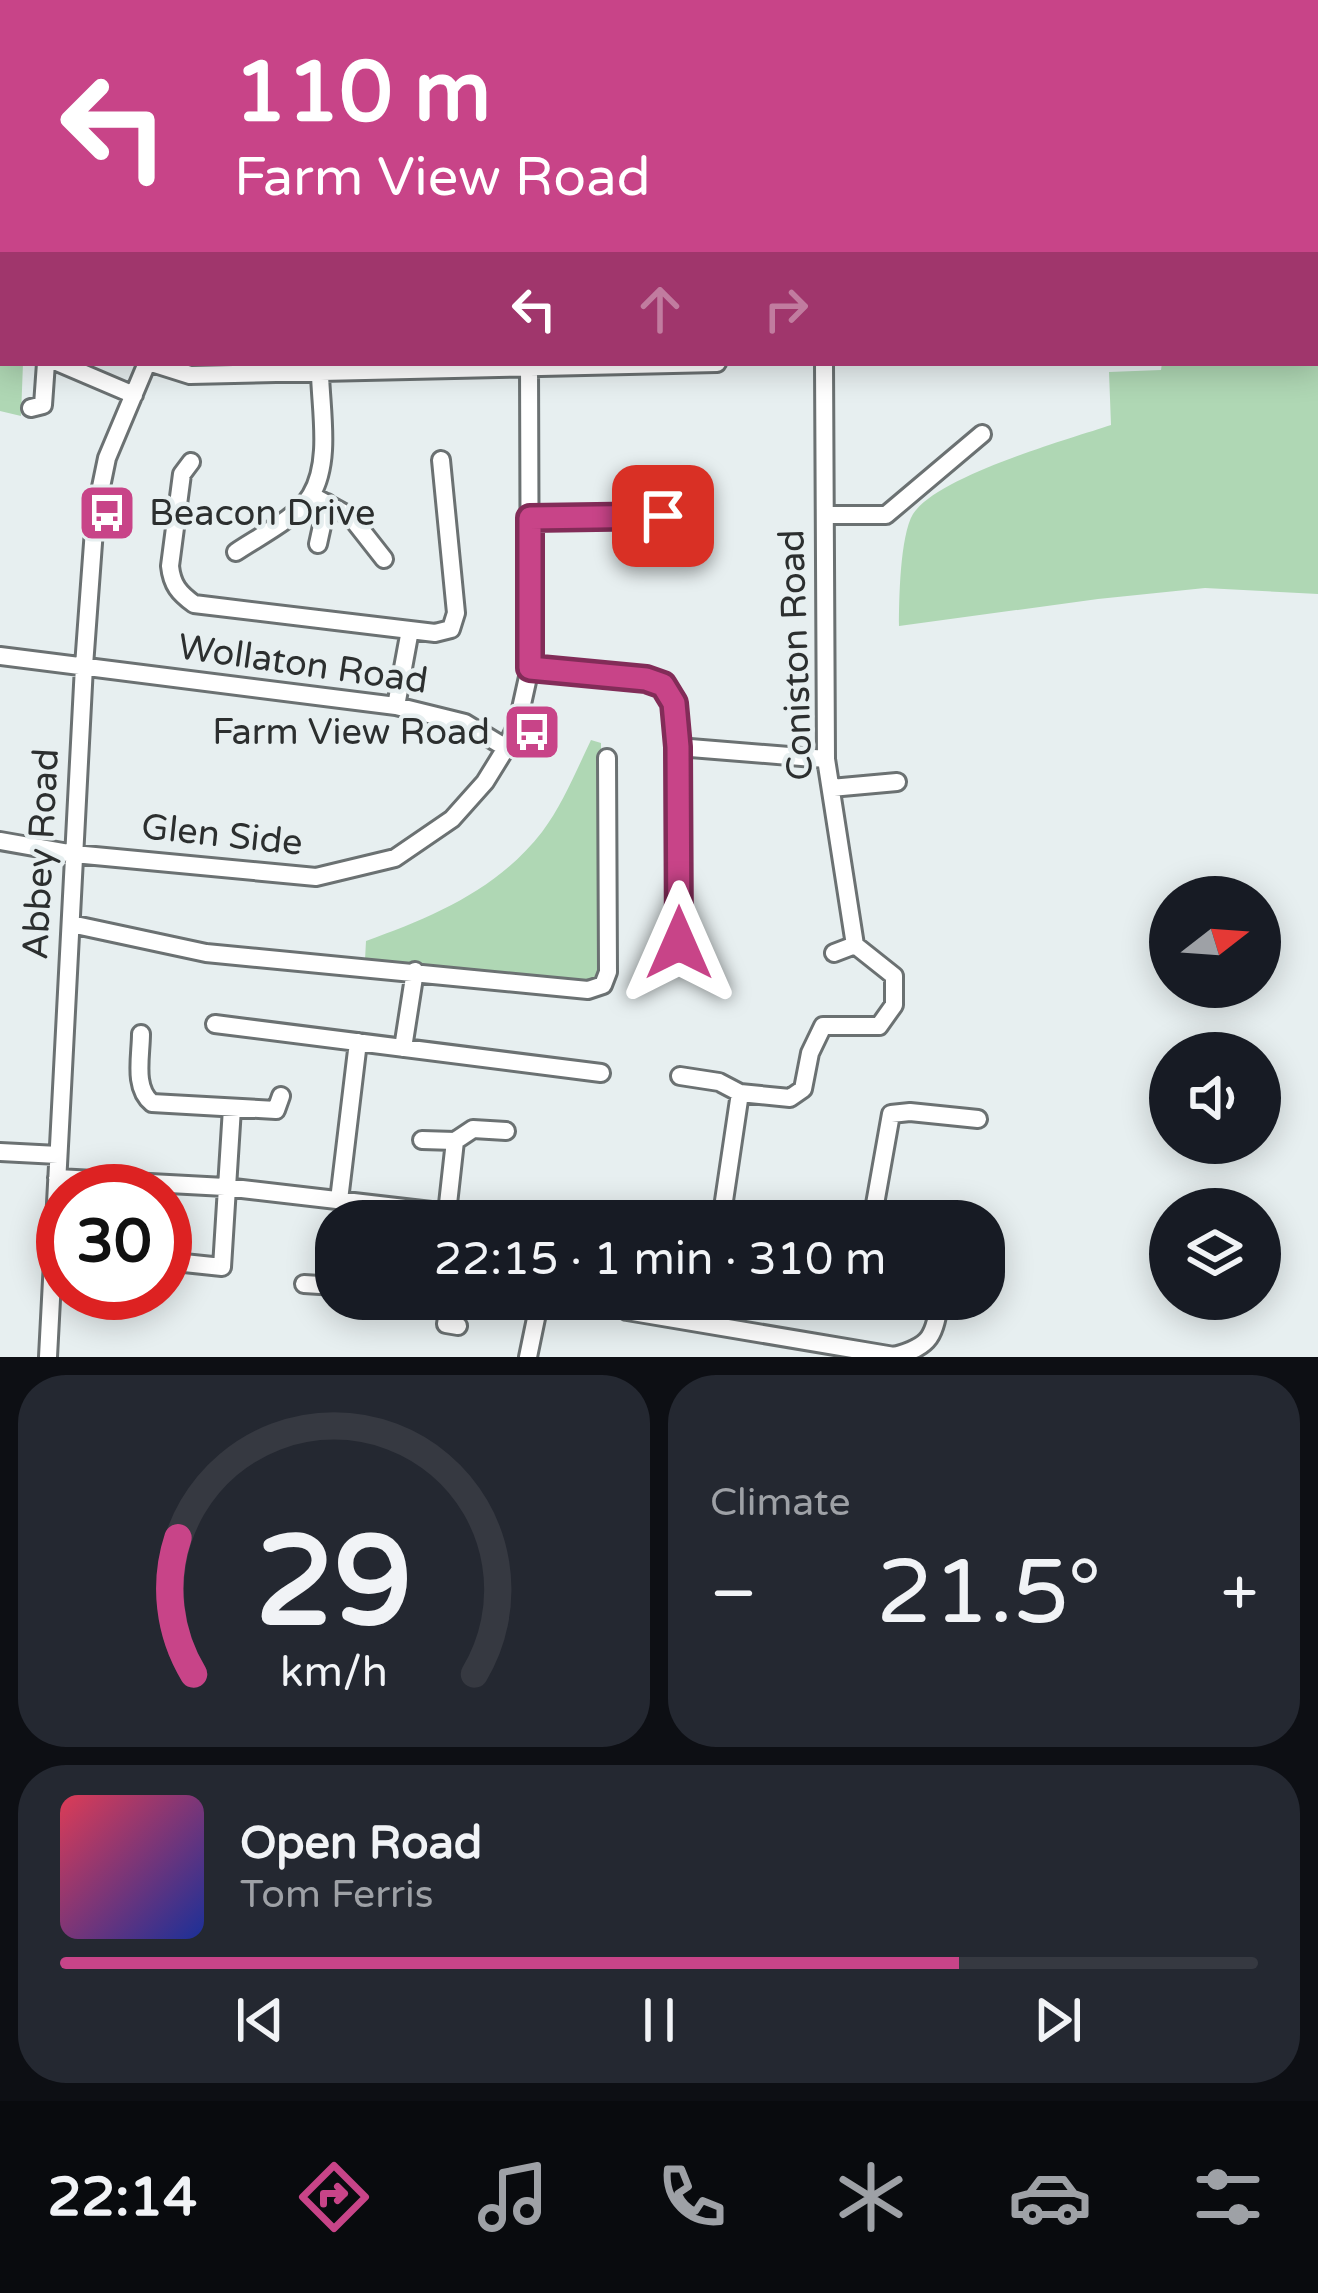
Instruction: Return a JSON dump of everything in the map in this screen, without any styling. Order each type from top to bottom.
[{"type":"street","points":[[31,408],[43,405],[46,366]]},
{"type":"street","points":[[66,366],[134,395]]},
{"type":"street","name":"Abbey Road","points":[[58,1164],[95,516],[107,458],[148,366]]},
{"type":"street","points":[[160,366],[190,375],[529,366]]},
{"type":"street","name":"Glen Side","points":[[0,841],[74,854],[316,878],[395,858],[452,819],[485,782],[506,748],[518,722],[530,668],[529,366]]},
{"type":"street","name":"Coniston Road","points":[[824,366],[826,759],[855,944]]},
{"type":"street","points":[[318,544],[320,374]]},
{"type":"street","points":[[825,515],[886,515],[982,434]]},
{"type":"street","points":[[190,462],[182,474],[170,566],[172,581],[194,604],[435,634],[451,629],[455,614],[441,460]]},
{"type":"street","points":[[244,540],[319,499]]},
{"type":"street","points":[[319,499],[351,517],[373,552]]},
{"type":"street","points":[[530,518],[681,516],[681,542]]},
{"type":"street","points":[[395,706],[410,630]]},
{"type":"street","name":"Wollaton Road","points":[[0,656],[395,706],[465,723],[506,748]]},
{"type":"street","points":[[530,668],[646,679],[663,685],[674,703],[679,943]]},
{"type":"street","points":[[678,747],[826,759]]},
{"type":"street","points":[[70,924],[206,953],[588,990],[603,985],[608,972],[608,758]]},
{"type":"street","points":[[831,788],[897,782]]},
{"type":"street","points":[[680,1076],[719,1082],[740,1094],[790,1098],[803,1089],[810,1053],[823,1026],[879,1026],[894,1005],[894,976],[855,944],[834,953]]},
{"type":"street","points":[[403,1048],[416,971]]},
{"type":"street","points":[[223,1047],[220,1025],[589,1077]]},
{"type":"street","points":[[141,1034],[140,1089],[152,1103],[276,1110],[281,1096]]},
{"type":"street","points":[[192,1185],[339,1200],[358,1042]]},
{"type":"street","points":[[724,1200],[740,1094]]},
{"type":"street","points":[[192,1264],[222,1267],[232,1108]]},
{"type":"street","points":[[874,1200],[883,1112],[978,1119]]},
{"type":"street","points":[[422,1139],[454,1141],[473,1129],[506,1131]]},
{"type":"street","points":[[448,1200],[454,1141]]},
{"type":"street","points":[[0,1152],[58,1155]]},
{"type":"street","points":[[304,1284],[315,1285]]},
{"type":"street","name":"Abbey Road","points":[[48,1357],[50,1320]]},
{"type":"street","points":[[447,1320],[446,1324],[458,1326]]},
{"type":"street","points":[[528,1357],[536,1320]]},
{"type":"street","points":[[680,1320],[894,1356],[921,1349],[937,1320]]},
{"type":"green space","points":[[0,366],[23,366],[21,416],[0,411]]},
{"type":"green space","points":[[1162,366],[1318,366],[1318,594],[1205,588],[899,626],[909,524],[927,500],[975,473],[1111,425],[1109,372],[1161,370]]},
{"type":"green space","points":[[591,740],[601,743],[602,968],[596,980],[588,984],[365,960],[366,941],[462,899],[524,852],[556,810]]},
{"type":"place","name":"Beacon Drive","points":[[107,513]]},
{"type":"place","name":"Farm View Road","points":[[532,732]]},
{"type":"route","points":[[663,516],[530,518],[530,668],[646,679],[663,685],[674,703],[679,943]]}]
